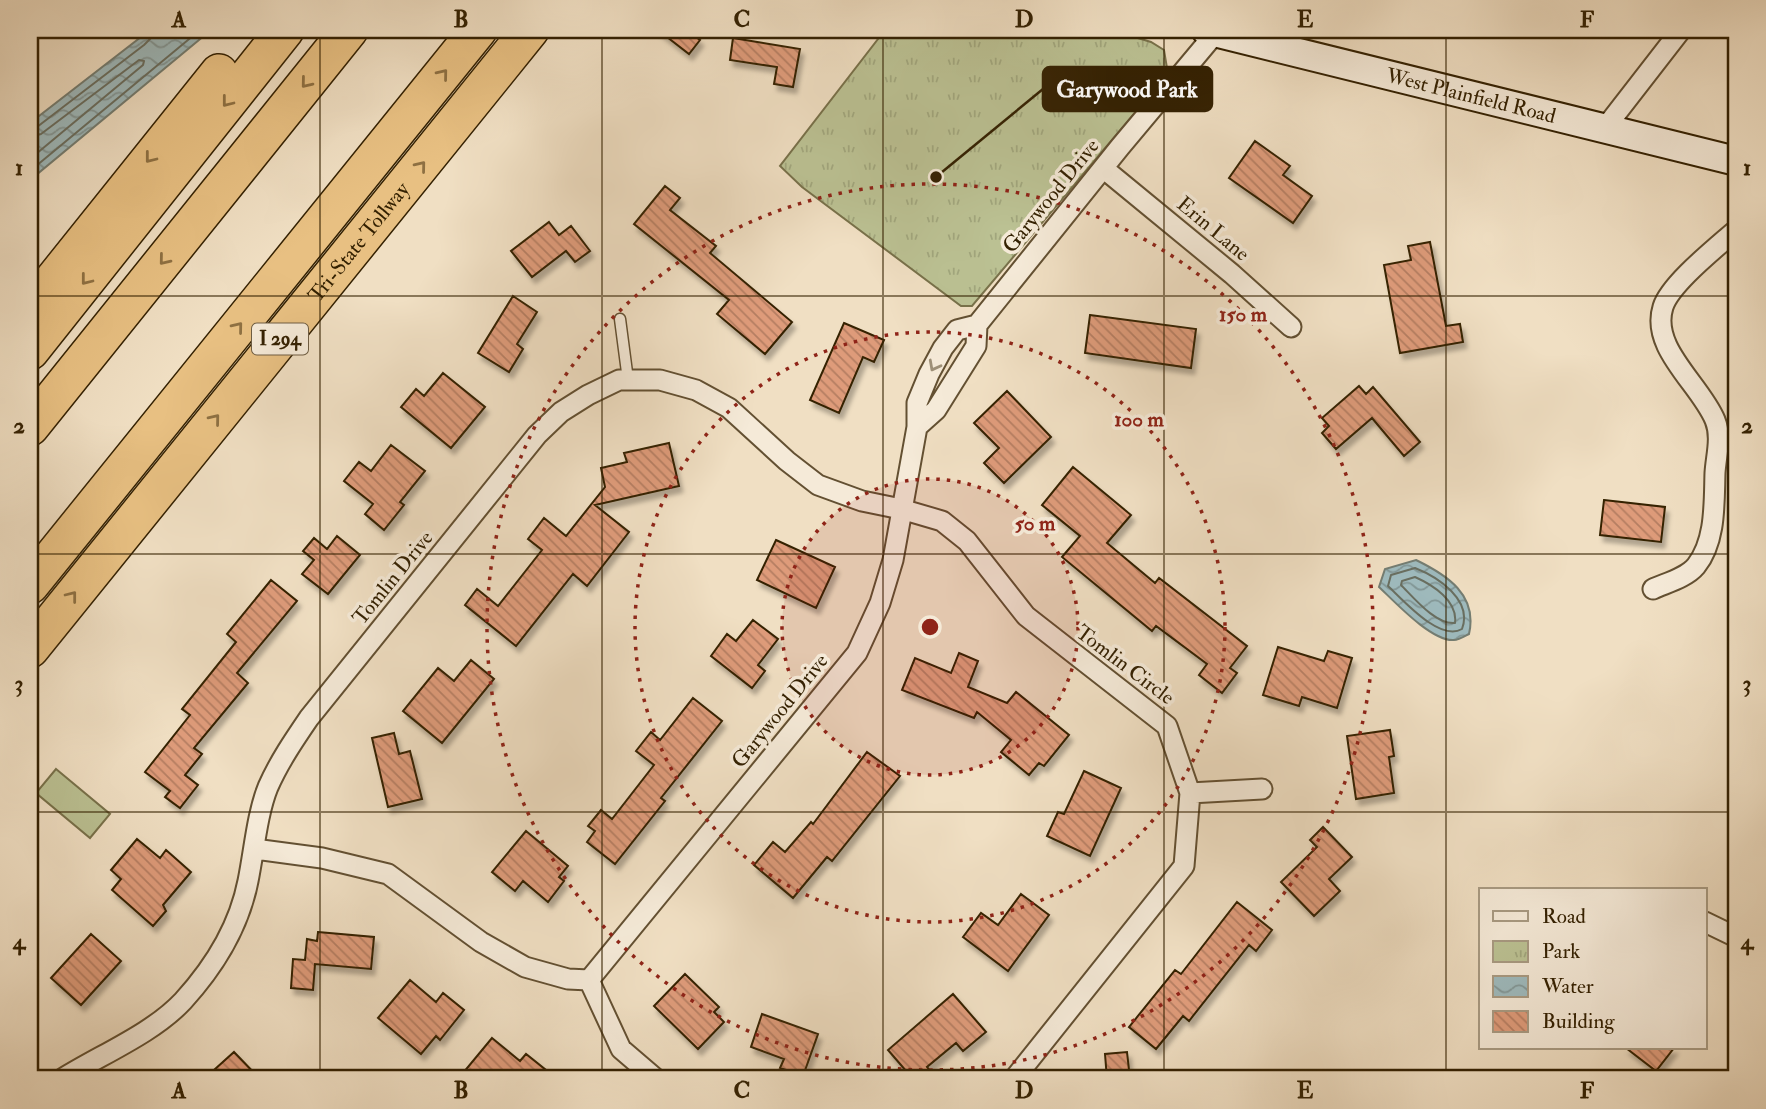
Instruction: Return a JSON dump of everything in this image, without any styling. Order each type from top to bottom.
[{"type":"highway","points":[[30,309],[169,133],[256,30]]},
{"type":"highway","points":[[30,351],[285,30]]},
{"type":"highway","points":[[30,427],[349,30]]},
{"type":"highway","name":"Tri-State Tollway","points":[[30,584],[478,30]]},
{"type":"highway","name":"Tri-State Tollway","points":[[30,649],[530,30]]},
{"type":"main road","name":"West Plainfield Road","points":[[1214,30],[1736,161]]},
{"type":"street","name":"Garywood Drive","points":[[589,980],[858,653],[880,603],[893,560],[917,427],[936,410],[976,346],[977,326],[1214,30]]},
{"type":"street","points":[[1605,128],[1681,30]]},
{"type":"street","name":"Erin Lane","points":[[1103,168],[1232,274],[1291,327]]},
{"type":"street","points":[[1653,589],[1683,576],[1695,567],[1703,552],[1713,523],[1718,437],[1716,421],[1698,390],[1666,347],[1660,327],[1663,305],[1681,281],[1736,230]]},
{"type":"street","name":"Tomlin Drive","points":[[62,1079],[145,1031],[181,1003],[214,963],[234,928],[248,885],[268,789],[288,749],[309,718],[537,435],[561,412],[619,380],[660,380],[696,390],[729,408],[787,461],[818,485],[862,502],[901,509]]},
{"type":"street","name":"Tomlin Circle","points":[[901,509],[942,521],[967,541],[1026,616],[1167,726],[1190,793],[1184,866],[1014,1079]]},
{"type":"street","points":[[1190,793],[1262,789]]},
{"type":"street","points":[[254,849],[322,858],[388,874],[492,948],[525,967],[568,979],[589,980],[621,1049],[656,1079]]},
{"type":"street","points":[[1706,922],[1736,937]]},
{"type":"lane","points":[[620,319],[628,380]]},
{"type":"green space","points":[[885,30],[1111,30],[1151,42],[1164,50],[1167,68],[1160,83],[972,306],[961,306],[802,187],[780,166]]},
{"type":"green space","points":[[56,769],[110,814],[90,838],[36,793]]},
{"type":"water","points":[[150,30],[211,30],[30,180],[30,123]]},
{"type":"water","points":[[1416,560],[1439,572],[1464,597],[1471,620],[1469,634],[1454,640],[1435,635],[1414,620],[1379,587],[1385,569]]},
{"type":"building","points":[[658,30],[686,30],[700,40],[689,54]]},
{"type":"building","points":[[733,38],[800,49],[793,87],[774,84],[777,67],[730,60]]},
{"type":"building","points":[[1255,141],[1290,166],[1283,175],[1312,196],[1293,223],[1229,178]]},
{"type":"building","points":[[665,186],[680,198],[670,210],[716,246],[710,253],[792,322],[765,354],[717,314],[729,300],[634,224]]},
{"type":"building","points":[[549,222],[559,235],[571,226],[590,251],[575,262],[566,251],[532,277],[511,251]]},
{"type":"building","points":[[1430,242],[1446,326],[1460,324],[1463,342],[1400,353],[1384,265],[1411,260],[1408,246]]},
{"type":"building","points":[[513,296],[537,312],[517,344],[523,349],[509,372],[478,353]]},
{"type":"building","points":[[1090,315],[1196,329],[1191,368],[1085,353]]},
{"type":"building","points":[[844,323],[884,340],[874,362],[863,357],[839,413],[810,400]]},
{"type":"building","points":[[443,373],[485,407],[451,448],[401,407],[416,389],[424,396]]},
{"type":"building","points":[[1359,386],[1366,394],[1373,387],[1420,442],[1404,456],[1372,418],[1336,449],[1322,433],[1329,426],[1322,418]]},
{"type":"building","points":[[1007,391],[1051,437],[1004,483],[984,463],[999,448],[974,423]]},
{"type":"building","points":[[669,443],[679,486],[595,505],[629,532],[587,586],[573,574],[516,646],[465,605],[477,589],[498,606],[542,550],[528,539],[544,518],[566,536],[605,487],[601,468],[627,462],[624,453]]},
{"type":"building","points":[[391,445],[425,471],[400,502],[404,505],[384,530],[365,514],[373,504],[344,481],[359,462],[371,471]]},
{"type":"building","points":[[1073,467],[1131,515],[1107,543],[1155,583],[1159,578],[1247,646],[1230,668],[1237,673],[1222,693],[1199,675],[1207,664],[1156,626],[1152,631],[1062,557],[1080,536],[1042,505]]},
{"type":"building","points":[[1604,500],[1665,507],[1661,542],[1600,535]]},
{"type":"building","points":[[337,536],[360,555],[328,594],[302,574],[314,560],[303,551],[314,538],[327,549]]},
{"type":"building","points":[[776,540],[835,567],[816,608],[757,580]]},
{"type":"building","points":[[271,580],[297,601],[237,673],[248,683],[194,748],[202,754],[185,775],[198,785],[180,808],[165,797],[170,791],[145,772],[190,715],[182,709],[236,642],[227,634]]},
{"type":"building","points":[[753,620],[778,639],[758,665],[765,671],[752,688],[711,656],[727,634],[736,641]]},
{"type":"building","points":[[1278,647],[1324,661],[1328,651],[1352,658],[1337,708],[1302,697],[1299,706],[1263,695]]},
{"type":"building","points":[[959,653],[978,661],[968,687],[1007,703],[1016,692],[1069,735],[1044,766],[1039,763],[1029,775],[1001,752],[1011,740],[977,712],[974,718],[902,690],[915,658],[951,673]]},
{"type":"building","points":[[471,660],[494,679],[442,743],[403,711],[438,668],[454,681]]},
{"type":"building","points":[[693,698],[722,721],[661,798],[665,801],[615,864],[587,842],[595,831],[588,826],[601,810],[612,819],[654,765],[636,751],[651,732],[660,740]]},
{"type":"building","points":[[1390,730],[1394,756],[1389,757],[1394,793],[1356,799],[1347,736]]},
{"type":"building","points":[[394,733],[399,754],[410,751],[422,799],[388,807],[372,738]]},
{"type":"building","points":[[867,752],[900,776],[832,861],[827,857],[793,898],[754,865],[773,842],[785,852],[811,822],[813,824]]},
{"type":"building","points":[[1084,771],[1121,788],[1090,856],[1047,836],[1058,812],[1064,814]]},
{"type":"building","points":[[1323,827],[1352,857],[1329,879],[1340,891],[1314,916],[1281,882],[1317,847],[1310,840]]},
{"type":"building","points":[[526,831],[568,866],[559,877],[564,881],[548,902],[523,881],[515,891],[492,872]]},
{"type":"building","points":[[137,839],[160,858],[166,850],[191,872],[163,905],[166,911],[153,926],[112,890],[121,879],[111,870]]},
{"type":"building","points":[[1021,894],[1049,915],[1008,971],[963,937],[981,913],[998,925]]},
{"type":"building","points":[[1237,902],[1272,930],[1256,951],[1249,945],[1189,1021],[1183,1016],[1156,1049],[1129,1027],[1175,970],[1181,974]]},
{"type":"building","points":[[318,932],[374,937],[371,969],[315,964],[313,990],[291,988],[293,959],[305,960],[307,939],[317,941]]},
{"type":"building","points":[[91,934],[121,961],[81,1005],[51,978]]},
{"type":"building","points":[[685,974],[719,1007],[714,1012],[724,1022],[698,1049],[654,1006]]},
{"type":"building","points":[[410,980],[436,1002],[443,993],[464,1010],[440,1040],[436,1036],[421,1054],[378,1018]]},
{"type":"building","points":[[953,994],[986,1032],[963,1051],[956,1043],[927,1067],[937,1079],[913,1079],[888,1050]]},
{"type":"building","points":[[762,1014],[818,1034],[803,1076],[780,1068],[784,1059],[751,1047]]},
{"type":"building","points":[[492,1038],[520,1061],[526,1054],[546,1070],[539,1079],[458,1079]]},
{"type":"building","points":[[1629,1050],[1672,1050],[1656,1071]]},
{"type":"building","points":[[234,1052],[260,1079],[204,1079]]},
{"type":"building","points":[[1127,1052],[1130,1079],[1107,1079],[1105,1054]]},
{"type":"place","name":"Garywood Park","points":[[936,177]]}]
